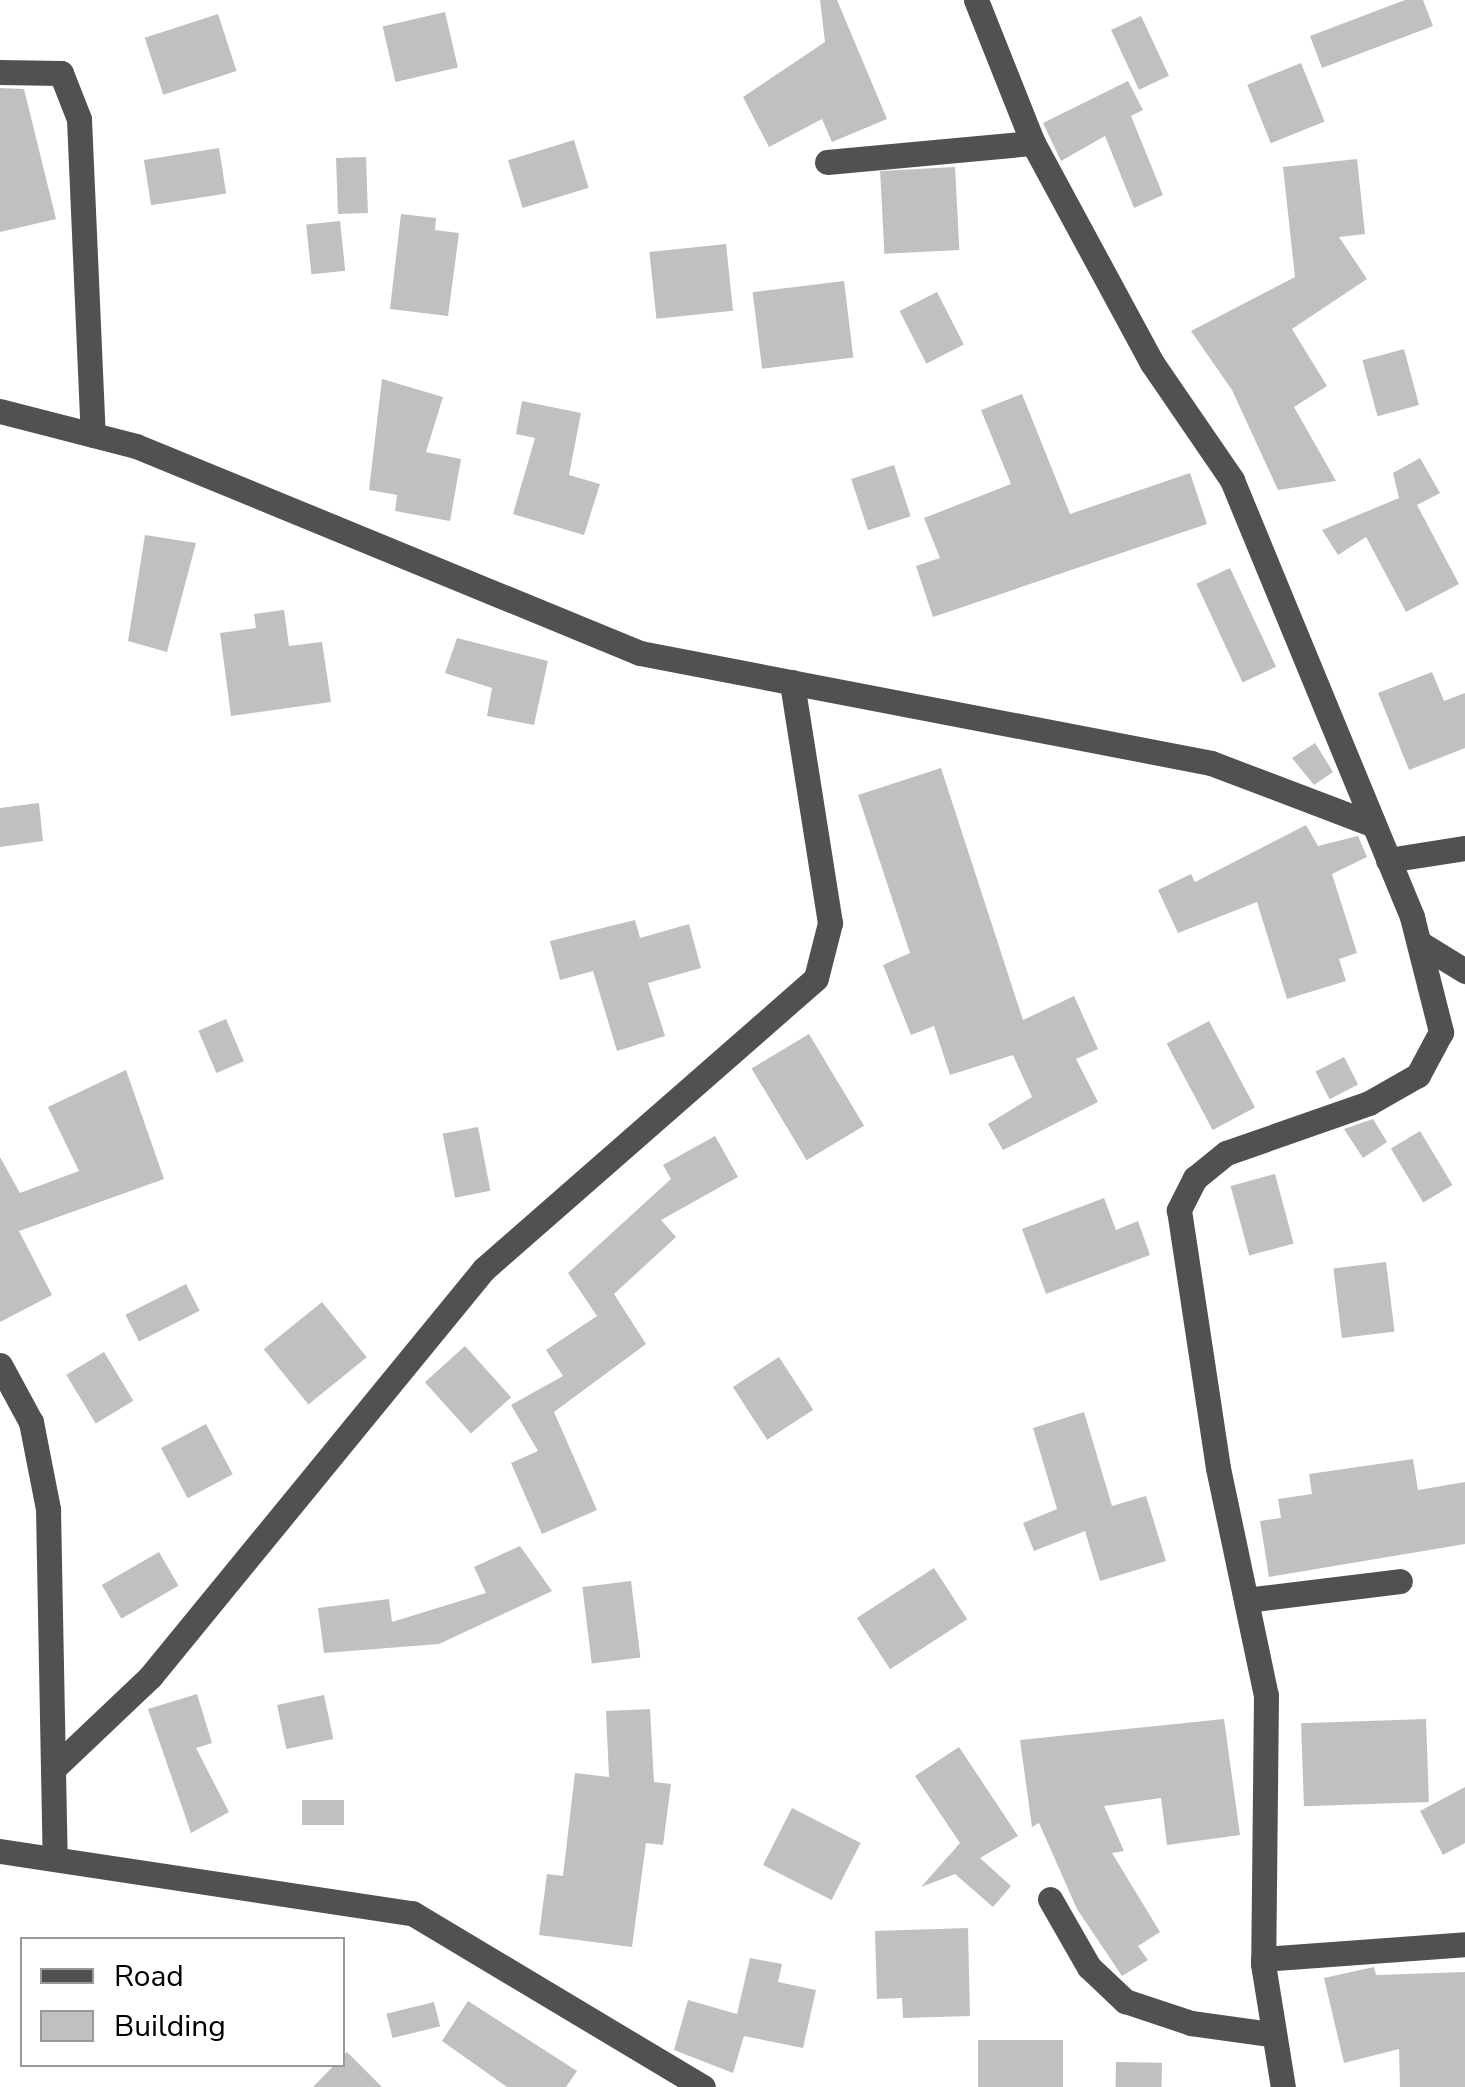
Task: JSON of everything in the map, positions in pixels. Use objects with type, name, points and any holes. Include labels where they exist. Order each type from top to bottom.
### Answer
[{"type":"street","points":[[976,0],[1033,143],[1152,363],[1232,480],[1421,944],[1441,1032],[1418,1075],[1369,1103],[1226,1153],[1195,1178],[1179,1210],[1266,1695],[1263,1959],[1270,2034],[1283,2087]]},
{"type":"street","points":[[0,72],[61,73],[79,119],[93,435]]},
{"type":"street","points":[[827,162],[1033,143]]},
{"type":"street","points":[[0,411],[93,435],[640,653],[1211,762],[1374,825]]},
{"type":"street","points":[[53,1769],[150,1677],[484,1270],[816,978],[830,923],[792,682]]},
{"type":"street","points":[[1388,860],[1465,848]]},
{"type":"street","points":[[1421,944],[1465,971]]},
{"type":"street","points":[[0,1365],[31,1422],[48,1508],[56,1858]]},
{"type":"street","points":[[1246,1600],[1400,1581]]},
{"type":"street","points":[[0,1851],[412,1913],[463,1935],[703,2087]]},
{"type":"street","points":[[1050,1899],[1089,1967],[1125,2001],[1191,2023],[1270,2034]]},
{"type":"street","points":[[1263,1959],[1465,1944]]},
{"type":"building","points":[[820,0],[837,0],[887,119],[832,142],[822,119],[769,147],[743,97],[825,42]]},
{"type":"building","points":[[1405,0],[1423,0],[1433,26],[1322,68],[1310,36]]},
{"type":"building","points":[[445,12],[458,68],[395,82],[383,26]]},
{"type":"building","points":[[218,14],[237,71],[163,95],[145,38]]},
{"type":"building","points":[[1141,16],[1169,76],[1139,90],[1111,30]]},
{"type":"building","points":[[1301,63],[1325,121],[1271,143],[1247,85]]},
{"type":"building","points":[[1128,81],[1143,110],[1131,116],[1163,195],[1134,208],[1105,136],[1061,161],[1043,123]]},
{"type":"building","points":[[0,88],[24,89],[56,219],[0,232]]},
{"type":"building","points":[[574,140],[589,188],[523,208],[508,160]]},
{"type":"building","points":[[219,148],[226,193],[151,205],[144,160]]},
{"type":"building","points":[[366,157],[368,213],[338,214],[336,158]]},
{"type":"building","points":[[1357,159],[1365,234],[1339,237],[1367,279],[1292,329],[1327,386],[1294,407],[1336,481],[1278,490],[1232,390],[1191,331],[1295,277],[1283,167]]},
{"type":"building","points":[[955,167],[959,250],[884,254],[880,171]]},
{"type":"building","points":[[401,214],[436,218],[435,230],[459,233],[448,316],[390,309]]},
{"type":"building","points":[[340,221],[345,271],[311,274],[306,225]]},
{"type":"building","points":[[726,244],[733,311],[656,319],[649,252]]},
{"type":"building","points":[[844,281],[853,357],[762,369],[753,292]]},
{"type":"building","points":[[937,292],[964,345],[926,364],[900,311]]},
{"type":"building","points":[[1404,349],[1419,405],[1377,416],[1362,360]]},
{"type":"building","points":[[382,379],[443,397],[426,452],[461,459],[450,521],[395,511],[397,495],[369,490]]},
{"type":"building","points":[[1022,394],[1070,514],[1190,473],[1207,524],[933,617],[916,566],[940,558],[924,518],[1011,484],[981,410]]},
{"type":"building","points":[[522,401],[581,413],[569,475],[600,484],[584,535],[513,514],[535,438],[516,434]]},
{"type":"building","points":[[1420,458],[1440,493],[1417,505],[1459,584],[1406,612],[1366,537],[1338,555],[1322,530],[1399,498],[1393,473]]},
{"type":"building","points":[[894,465],[911,516],[868,530],[851,479]]},
{"type":"building","points":[[145,535],[196,543],[167,652],[128,641]]},
{"type":"building","points":[[1230,568],[1276,667],[1243,682],[1196,584]]},
{"type":"building","points":[[284,610],[289,646],[322,642],[331,702],[231,716],[220,633],[256,628],[254,614]]},
{"type":"building","points":[[457,638],[548,661],[534,725],[487,716],[492,688],[445,673]]},
{"type":"building","points":[[1432,672],[1444,701],[1465,693],[1465,748],[1409,770],[1378,693]]},
{"type":"building","points":[[1315,743],[1333,772],[1314,785],[1292,758]]},
{"type":"building","points":[[941,768],[1023,1020],[1074,996],[1098,1049],[1076,1059],[1098,1102],[1003,1150],[988,1124],[1032,1097],[1013,1055],[950,1075],[934,1026],[911,1035],[883,965],[910,953],[858,795]]},
{"type":"building","points":[[39,803],[43,841],[0,847],[0,808]]},
{"type":"building","points":[[1306,825],[1318,846],[1358,836],[1367,857],[1332,874],[1357,953],[1339,959],[1346,981],[1287,999],[1257,902],[1178,933],[1158,890],[1191,874],[1195,882]]},
{"type":"building","points":[[635,920],[640,938],[689,924],[701,968],[648,983],[665,1036],[617,1051],[593,971],[560,980],[550,941]]},
{"type":"building","points":[[226,1019],[244,1061],[216,1073],[198,1031]]},
{"type":"building","points":[[1209,1021],[1255,1108],[1213,1130],[1167,1044]]},
{"type":"building","points":[[809,1034],[864,1126],[807,1160],[752,1069]]},
{"type":"building","points":[[1344,1057],[1358,1085],[1330,1099],[1315,1072]]},
{"type":"building","points":[[126,1070],[164,1179],[19,1231],[52,1295],[0,1322],[0,1157],[20,1193],[79,1171],[48,1107]]},
{"type":"building","points":[[1373,1119],[1387,1142],[1363,1158],[1344,1129]]},
{"type":"building","points":[[478,1127],[490,1191],[455,1198],[443,1134]]},
{"type":"building","points":[[1420,1131],[1452,1185],[1423,1203],[1391,1149]]},
{"type":"building","points":[[715,1136],[738,1177],[661,1220],[676,1237],[614,1294],[646,1344],[554,1412],[597,1510],[542,1534],[511,1463],[538,1451],[511,1405],[563,1376],[546,1350],[597,1316],[568,1273],[671,1179],[663,1165]]},
{"type":"building","points":[[1275,1174],[1294,1244],[1249,1255],[1231,1186]]},
{"type":"building","points":[[1104,1198],[1116,1230],[1138,1221],[1150,1255],[1046,1294],[1022,1229]]},
{"type":"building","points":[[1386,1262],[1395,1331],[1342,1338],[1333,1268]]},
{"type":"building","points":[[186,1284],[200,1311],[139,1342],[125,1315]]},
{"type":"building","points":[[322,1302],[367,1357],[308,1404],[264,1349]]},
{"type":"building","points":[[465,1346],[511,1397],[471,1433],[425,1382]]},
{"type":"building","points":[[104,1352],[133,1401],[96,1424],[66,1375]]},
{"type":"building","points":[[779,1357],[813,1410],[767,1440],[733,1387]]},
{"type":"building","points":[[1084,1412],[1112,1506],[1146,1496],[1166,1561],[1100,1581],[1085,1531],[1034,1551],[1023,1523],[1057,1509],[1033,1428]]},
{"type":"building","points":[[206,1424],[233,1474],[188,1498],[161,1448]]},
{"type":"building","points":[[1413,1459],[1418,1490],[1465,1482],[1465,1544],[1269,1577],[1260,1521],[1281,1518],[1278,1499],[1312,1494],[1309,1474]]},
{"type":"building","points":[[520,1546],[552,1591],[439,1644],[324,1653],[318,1608],[389,1599],[392,1622],[486,1593],[474,1567]]},
{"type":"building","points":[[159,1552],[178,1586],[121,1619],[102,1585]]},
{"type":"building","points":[[934,1568],[967,1619],[890,1669],[857,1618]]},
{"type":"building","points":[[631,1581],[640,1657],[592,1663],[582,1587]]},
{"type":"building","points":[[197,1694],[212,1743],[196,1748],[229,1812],[191,1833],[148,1709]]},
{"type":"building","points":[[324,1695],[333,1739],[286,1749],[277,1705]]},
{"type":"building","points":[[650,1709],[654,1782],[671,1784],[663,1845],[646,1843],[632,1947],[539,1935],[547,1874],[563,1876],[575,1773],[609,1777],[606,1711]]},
{"type":"building","points":[[1224,1719],[1240,1835],[1167,1845],[1161,1798],[1104,1806],[1124,1851],[1112,1853],[1160,1932],[1138,1946],[1148,1960],[1122,1976],[1077,1909],[1039,1823],[1032,1827],[1020,1740]]},
{"type":"building","points":[[1426,1719],[1429,1802],[1304,1806],[1301,1723]]},
{"type":"building","points":[[959,1747],[1018,1836],[980,1858],[1011,1886],[993,1907],[955,1874],[921,1887],[960,1843],[915,1776]]},
{"type":"building","points":[[1465,1787],[1465,1843],[1443,1855],[1420,1811]]},
{"type":"building","points":[[302,1800],[344,1800],[344,1825],[302,1825]]},
{"type":"building","points":[[792,1808],[861,1843],[832,1900],[763,1865]]},
{"type":"building","points":[[968,1928],[970,2016],[903,2018],[902,1998],[877,1999],[875,1931]]},
{"type":"building","points":[[750,1958],[782,1964],[778,1982],[816,1990],[803,2048],[744,2036],[733,2073],[674,2050],[688,2000],[737,2014]]},
{"type":"building","points":[[1374,1967],[1376,1975],[1465,1972],[1465,2087],[1400,2087],[1399,2049],[1344,2063],[1324,1978]]},
{"type":"building","points":[[468,2001],[577,2071],[566,2087],[507,2087],[442,2041]]},
{"type":"building","points":[[434,2002],[440,2026],[393,2038],[386,2014]]},
{"type":"building","points":[[978,2040],[1063,2040],[1063,2087],[978,2087]]},
{"type":"building","points":[[345,2054],[382,2087],[313,2087],[332,2067],[345,2067]]},
{"type":"building","points":[[1116,2062],[1162,2063],[1162,2087],[1116,2087]]}]
